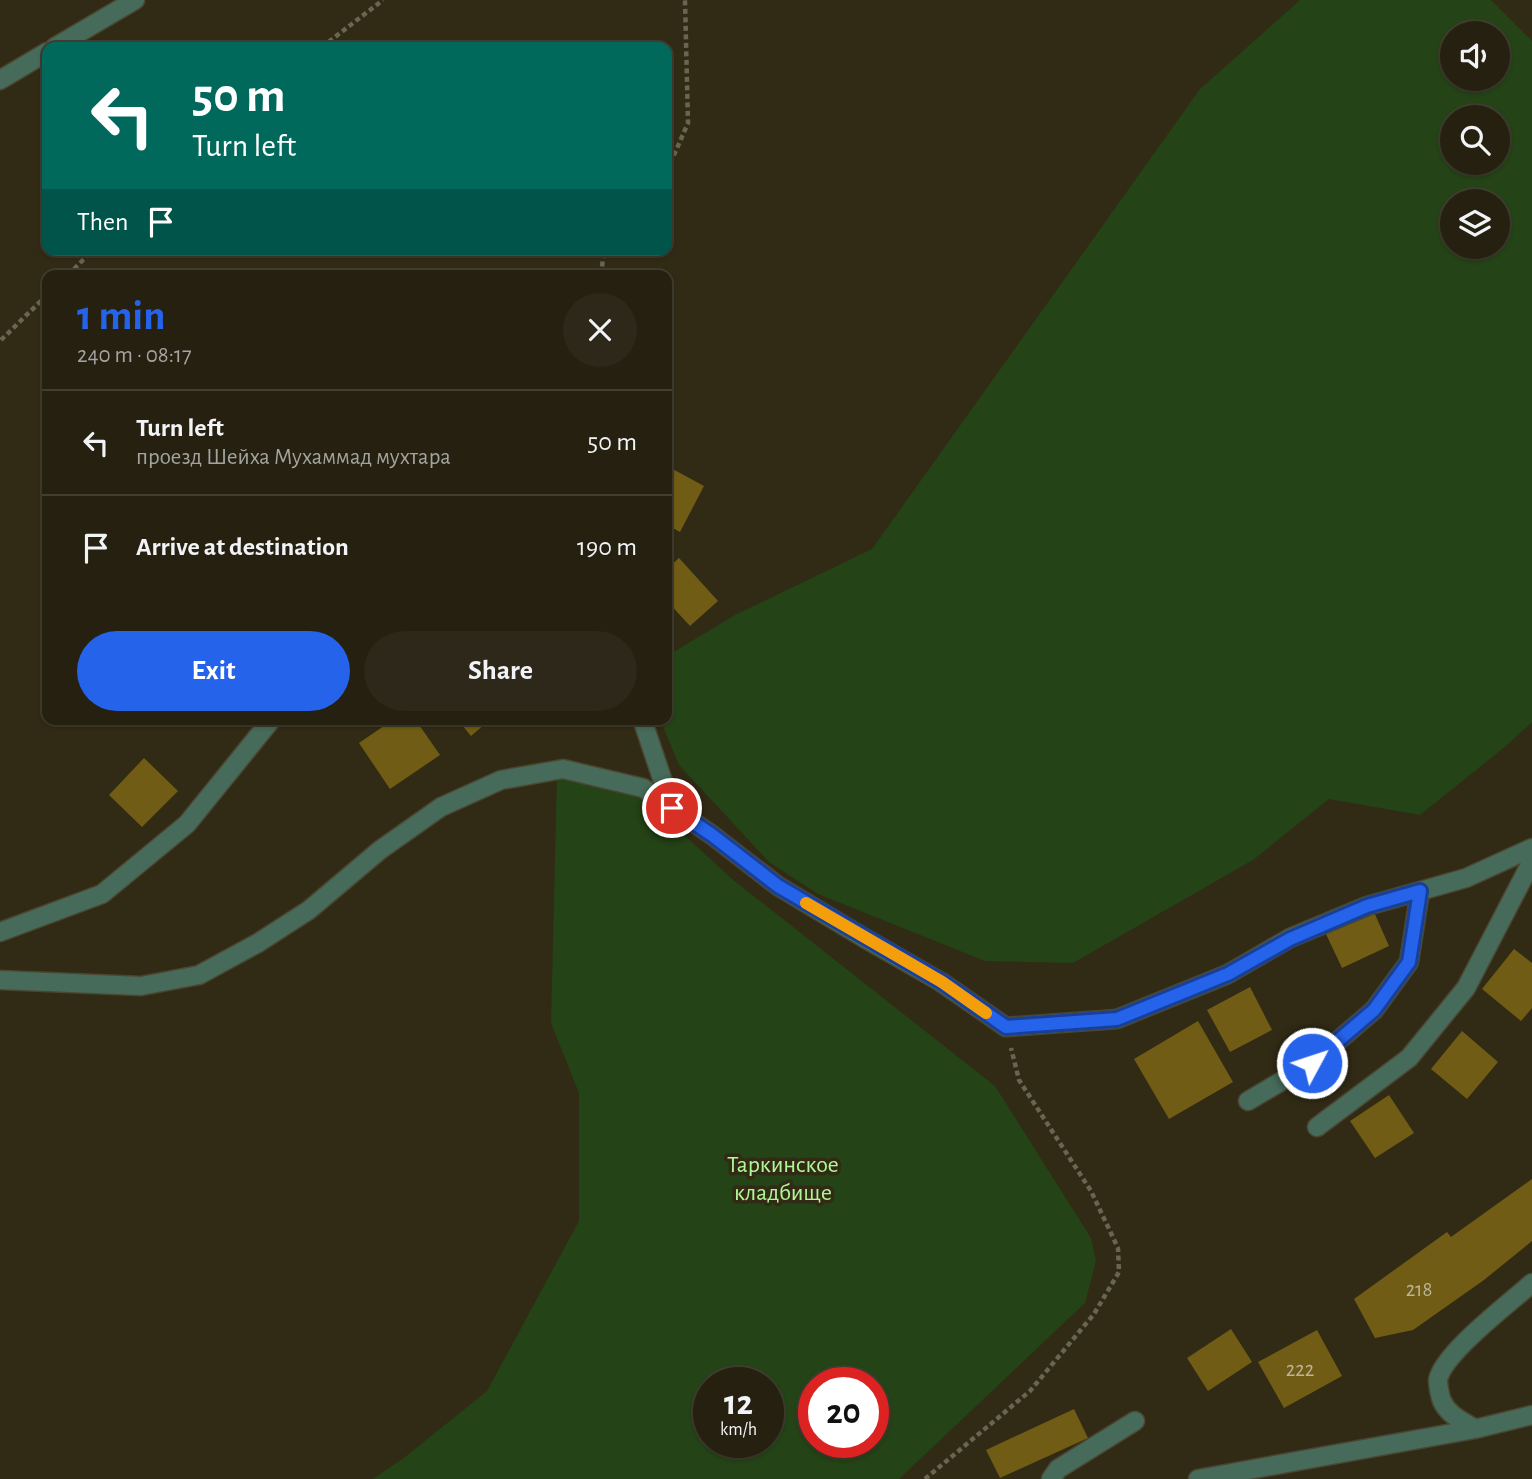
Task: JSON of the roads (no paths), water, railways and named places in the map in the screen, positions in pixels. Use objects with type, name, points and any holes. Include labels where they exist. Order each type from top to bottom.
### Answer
[{"type":"street","points":[[64,42],[135,0]]},
{"type":"street","points":[[0,80],[42,55]]},
{"type":"street","points":[[0,932],[102,894],[187,824],[267,725]]},
{"type":"street","points":[[644,725],[672,808]]},
{"type":"street","points":[[0,980],[141,986],[199,975],[258,943],[309,910],[380,850],[441,807],[500,780],[563,769],[643,788],[712,835],[778,886],[942,982],[1006,1027],[1117,1019],[1228,974],[1303,933],[1367,906],[1466,878],[1532,848]]},
{"type":"street","points":[[1317,1127],[1409,1058],[1466,988],[1532,861]]},
{"type":"street","points":[[1248,1101],[1312,1063],[1374,1010],[1409,962],[1420,891]]},
{"type":"street","points":[[1475,1429],[1452,1414],[1442,1401],[1438,1380],[1452,1356],[1479,1328],[1532,1283]]},
{"type":"street","points":[[1198,1479],[1475,1429],[1532,1415]]},
{"type":"street","points":[[1051,1479],[1058,1469],[1135,1421]]},
{"type":"park label","name":"Таркинское кладбище","points":[[783,1179]]}]
